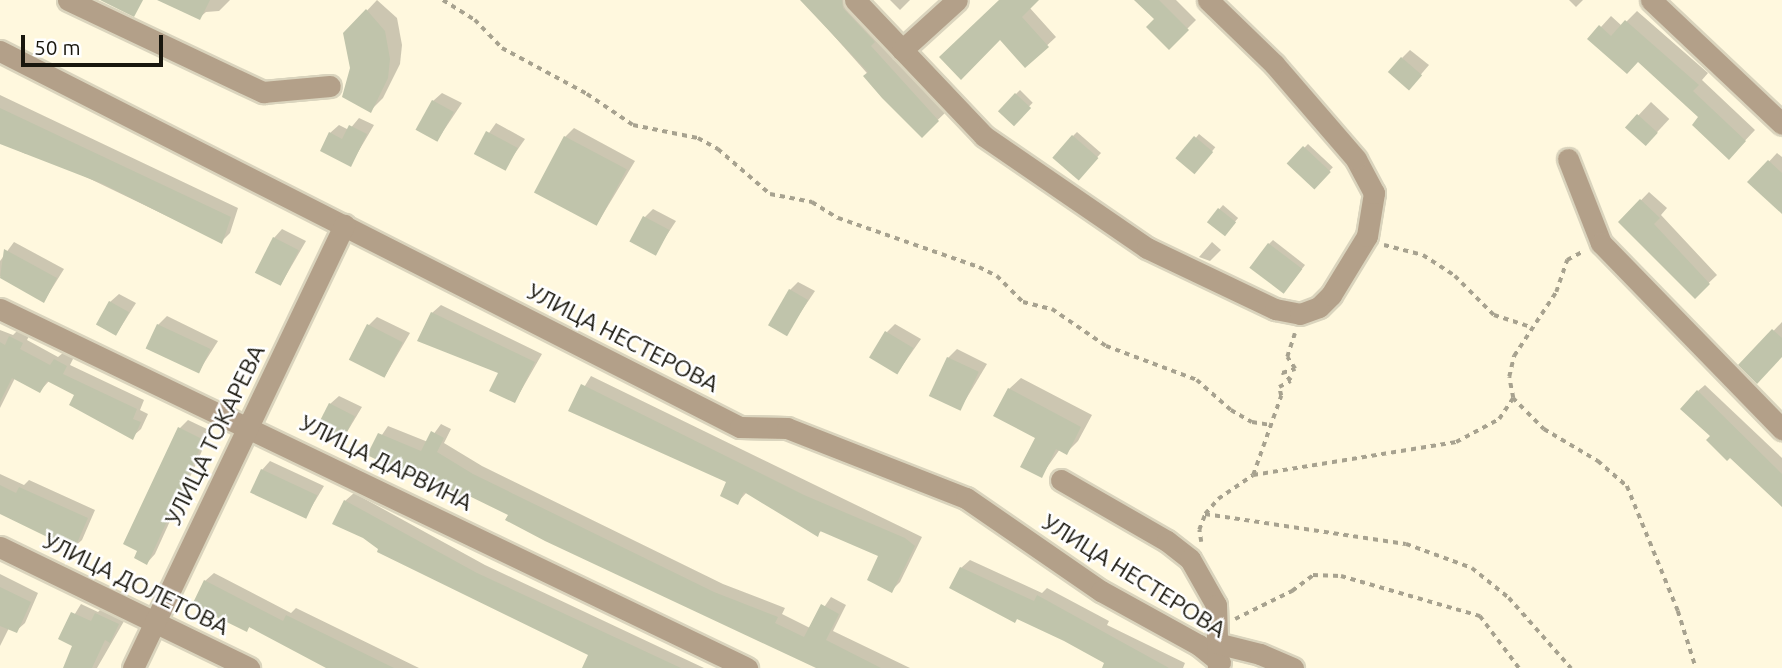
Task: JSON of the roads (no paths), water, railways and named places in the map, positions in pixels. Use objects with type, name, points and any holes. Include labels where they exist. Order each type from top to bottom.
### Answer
[{"type":"street","points":[[68,0],[263,92],[330,86]]},
{"type":"street","points":[[855,0],[984,136],[1147,248],[1275,309],[1300,314],[1319,307],[1331,295],[1367,236],[1374,193],[1367,174],[1274,64],[1208,0]]},
{"type":"street","points":[[902,51],[957,0]]},
{"type":"street","points":[[1651,0],[1782,124]]},
{"type":"street","name":"УЛИЦА НЕСТЕРОВА","points":[[0,51],[740,427],[787,428],[967,498],[1101,592],[1199,645],[1219,651]]},
{"type":"street","points":[[1568,159],[1601,243],[1782,429]]},
{"type":"street","name":"УЛИЦА ТОКАРЕВА","points":[[134,668],[344,225]]},
{"type":"street","name":"УЛИЦА ДАРВИНА","points":[[0,309],[249,426],[747,668]]},
{"type":"street","points":[[1061,480],[1167,541],[1190,559],[1207,582],[1219,651],[1260,654],[1293,668]]},
{"type":"street","name":"УЛИЦА ДОЛЕТОВА","points":[[0,547],[248,668]]}]
